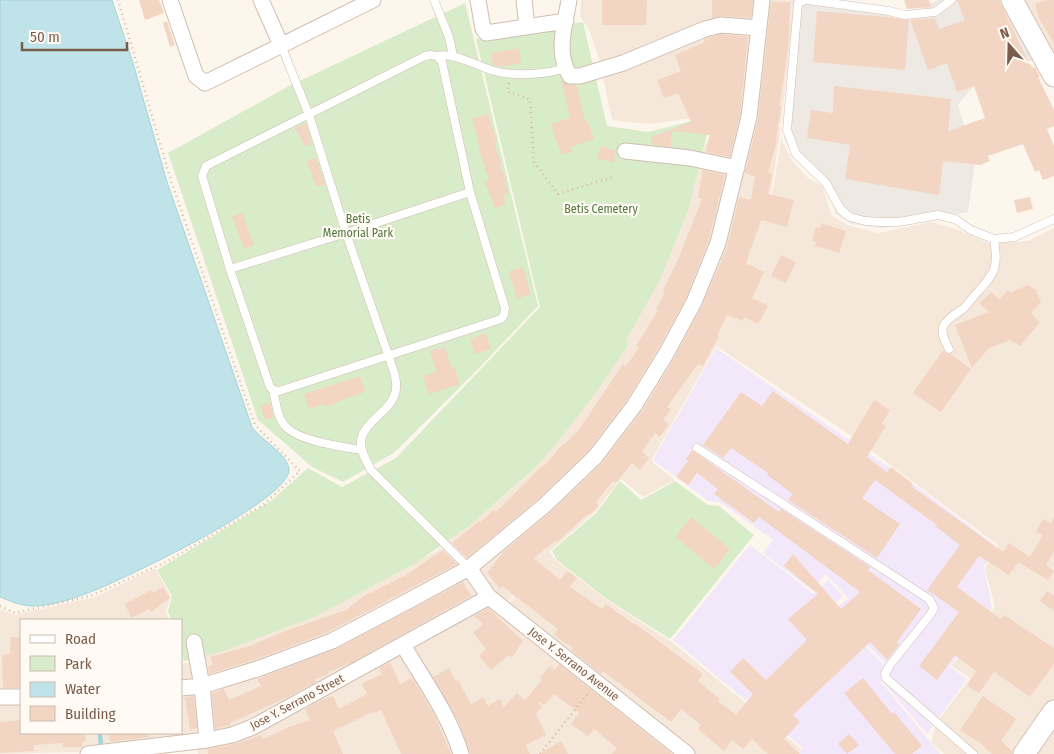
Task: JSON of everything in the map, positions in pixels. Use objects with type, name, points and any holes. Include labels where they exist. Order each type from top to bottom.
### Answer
[{"type":"main road","points":[[1012,0],[1054,76]]},
{"type":"main road","points":[[1024,754],[1054,712]]},
{"type":"street","points":[[170,0],[196,76],[205,83],[373,0]]},
{"type":"street","points":[[261,0],[281,45]]},
{"type":"street","points":[[478,0],[483,29],[486,33],[566,21]]},
{"type":"street","points":[[524,0],[526,27]]},
{"type":"street","points":[[570,0],[561,51],[565,68],[570,76],[580,76],[623,63],[705,29],[722,25],[759,28]]},
{"type":"street","points":[[182,688],[202,686],[260,668],[332,641],[469,568],[545,505],[595,457],[634,406],[666,354],[694,302],[718,243],[749,117],[762,0]]},
{"type":"street","points":[[625,151],[690,158],[737,168]]},
{"type":"street","name":"Jose Y. Serrano Avenue","points":[[469,568],[489,597],[687,754]]},
{"type":"street","name":"Jose Y. Serrano Street","points":[[88,754],[200,745],[254,727],[489,597]]},
{"type":"street","points":[[194,642],[202,686],[200,745]]},
{"type":"street","points":[[403,645],[426,685],[443,709],[461,754]]},
{"type":"street","points":[[0,697],[20,697]]},
{"type":"lane","points":[[434,0],[449,36],[453,56]]},
{"type":"lane","points":[[951,0],[935,12],[905,15],[889,11],[807,0],[798,3],[787,130],[796,154],[826,183],[841,210],[850,217],[865,221],[899,222],[938,215],[956,219],[971,230],[994,239],[1014,238],[1054,219]]},
{"type":"lane","points":[[281,45],[309,115],[346,233],[389,355],[396,388],[392,401],[366,430],[362,440],[362,450],[370,470],[469,568]]},
{"type":"lane","points":[[362,450],[315,441],[292,432],[285,426],[279,414],[273,390],[270,387],[230,269],[202,176],[203,171],[206,166],[425,56],[453,56],[496,71],[552,72],[565,68]]},
{"type":"lane","points":[[273,390],[279,391],[501,320],[504,315],[505,308],[470,192],[442,62],[437,56]]},
{"type":"lane","points":[[230,269],[470,192]]},
{"type":"lane","points":[[949,349],[942,329],[950,318],[965,308],[988,282],[996,268],[997,257],[994,239]]},
{"type":"lane","points":[[697,448],[929,599],[934,608],[890,665],[885,674],[886,678],[888,682],[973,754]]},
{"type":"path","points":[[0,606],[15,613],[90,596],[166,562],[263,505],[300,471],[255,425],[171,182],[118,0]]},
{"type":"path","points":[[512,72],[507,91],[530,100],[534,162],[558,194],[613,177]]},
{"type":"path","points":[[540,754],[597,682]]},
{"type":"shaded area","points":[[581,0],[795,0],[781,124],[736,116],[781,126],[772,187],[758,240],[774,185],[781,139],[793,162],[808,178],[822,186],[832,216],[850,226],[879,233],[931,222],[956,229],[988,243],[1028,241],[1054,228],[1054,712],[1023,754],[944,754],[931,742],[937,722],[970,678],[952,666],[995,607],[985,568],[998,545],[846,432],[716,346],[652,459],[653,463],[675,480],[643,497],[621,479],[594,513],[549,552],[558,562],[608,601],[672,642],[801,749],[796,754],[693,754],[505,609],[544,558],[502,610],[470,562],[445,543],[503,497],[535,468],[576,417],[629,344],[624,338],[718,115],[649,124],[612,120],[599,59],[590,32],[580,16]]},
{"type":"shaded area","points":[[796,0],[832,0],[909,12],[918,10],[938,0],[1005,0],[1035,59],[977,82],[958,105],[975,163],[968,212],[883,228],[851,224],[836,214],[827,186],[801,164],[784,139]]},
{"type":"shaded area","points":[[1019,0],[1054,0],[1054,67]]},
{"type":"shaded area","points":[[716,348],[916,486],[995,545],[984,567],[992,608],[950,667],[967,679],[927,734],[884,683],[884,662],[834,610],[848,598],[826,574],[812,590],[763,553],[773,540],[720,502],[708,501],[653,460]]},
{"type":"shaded area","points":[[750,545],[814,594],[828,580],[843,596],[829,609],[883,664],[882,683],[940,754],[797,754],[803,748],[673,640]]},
{"type":"shaded area","points":[[442,548],[464,566],[487,597],[246,725],[211,735],[201,656],[390,577]]},
{"type":"shaded area","points":[[155,568],[171,597],[166,611],[169,619],[20,619],[20,734],[182,734],[182,662],[183,664],[197,660],[206,738],[117,751],[0,754],[0,609],[14,615],[95,597]]},
{"type":"shaded area","points":[[484,602],[681,754],[464,754],[408,647]]},
{"type":"shaded area","points":[[402,649],[461,754],[198,754],[197,746]]},
{"type":"shaded area","points":[[1054,732],[1054,754],[1037,754]]},
{"type":"green space","name":"Betis Memorial Park","points":[[465,3],[538,306],[394,453],[343,482],[312,467],[258,420],[168,153],[289,86]]},
{"type":"green space","name":"Betis Cemetery","points":[[583,22],[607,126],[648,132],[707,117],[713,120],[706,138],[688,211],[660,279],[626,341],[629,344],[597,391],[561,438],[534,469],[469,526],[416,563],[314,617],[221,652],[184,661],[182,655],[182,619],[171,619],[168,611],[172,596],[157,570],[271,501],[308,468],[342,487],[396,458],[540,307],[476,39]]},
{"type":"green space","points":[[620,481],[641,500],[675,481],[708,505],[719,506],[754,535],[670,639],[608,600],[557,560],[552,551],[596,513]]},
{"type":"water","points":[[0,0],[112,0],[133,63],[167,182],[252,427],[280,453],[288,464],[289,470],[282,484],[262,501],[200,539],[106,586],[61,602],[40,606],[24,605],[0,597]]},
{"type":"building","points":[[139,0],[159,0],[164,13],[145,20]]},
{"type":"building","points":[[602,0],[647,0],[646,25],[602,25]]},
{"type":"building","points":[[712,0],[753,0],[751,18],[722,16],[712,18]]},
{"type":"building","points":[[904,0],[929,0],[931,7],[907,9]]},
{"type":"building","points":[[957,0],[999,0],[1029,63],[1033,68],[1035,67],[1040,77],[1038,77],[1054,110],[1054,126],[1047,129],[1054,146],[1054,176],[1043,180],[1039,170],[1035,172],[1023,144],[988,156],[990,161],[980,165],[943,161],[939,195],[845,179],[850,145],[807,138],[811,110],[833,113],[834,86],[951,99],[948,131],[985,118],[974,86],[957,92],[947,63],[928,70],[910,20],[935,18],[939,29],[965,20]]},
{"type":"building","points":[[1054,0],[1054,44],[1039,18],[1035,4]]},
{"type":"building","points":[[771,2],[790,2],[789,39],[779,106],[781,106],[777,141],[768,173],[772,173],[768,194],[794,200],[787,227],[761,220],[746,263],[764,272],[752,298],[768,306],[758,324],[744,317],[743,321],[727,315],[717,335],[719,336],[703,366],[698,364],[667,407],[671,409],[663,420],[669,424],[660,437],[655,433],[642,452],[649,458],[640,470],[632,463],[616,483],[613,481],[596,502],[599,506],[557,542],[555,541],[534,558],[560,580],[567,571],[577,578],[570,587],[602,609],[606,604],[703,674],[698,681],[720,699],[718,701],[736,715],[753,694],[730,672],[743,658],[766,680],[807,640],[788,619],[818,594],[784,566],[793,554],[841,609],[860,592],[759,517],[754,523],[714,494],[718,489],[697,473],[688,485],[676,477],[688,461],[686,459],[692,450],[779,512],[781,509],[870,567],[868,570],[921,609],[897,642],[899,645],[887,660],[870,642],[793,715],[800,722],[784,739],[800,754],[768,754],[752,739],[743,749],[732,740],[724,751],[698,729],[701,725],[681,709],[671,722],[603,671],[601,674],[571,650],[573,648],[554,635],[558,629],[502,586],[500,589],[487,573],[504,551],[551,512],[602,463],[642,411],[674,359],[702,306],[727,247],[739,197],[751,200],[755,176],[745,173],[758,118]]},
{"type":"building","points":[[817,11],[909,20],[905,70],[813,62]]},
{"type":"building","points":[[167,21],[175,45],[170,47],[163,23]]},
{"type":"building","points":[[722,34],[748,37],[740,115],[730,157],[706,152],[710,135],[672,131],[671,147],[651,144],[651,137],[691,122],[678,93],[664,98],[657,80],[681,71],[675,55],[705,42],[704,39]]},
{"type":"building","points":[[519,48],[521,63],[501,67],[493,65],[491,53]]},
{"type":"building","points":[[561,80],[566,84],[576,85],[585,120],[587,120],[594,139],[571,147],[573,151],[561,155],[551,124],[570,118]]},
{"type":"building","points":[[488,114],[497,141],[494,142],[506,182],[504,182],[509,193],[503,195],[506,204],[495,208],[485,182],[489,180],[479,150],[478,138],[472,119]]},
{"type":"building","points":[[306,123],[312,144],[305,146],[295,128]]},
{"type":"building","points":[[601,146],[616,151],[614,163],[597,158]]},
{"type":"building","points":[[316,158],[325,184],[316,187],[307,161]]},
{"type":"building","points":[[703,170],[725,175],[709,240],[686,298],[658,349],[626,401],[588,451],[539,498],[467,558],[452,543],[494,510],[496,512],[543,467],[580,428],[623,364],[626,366],[639,348],[636,346],[658,310],[656,309],[665,292],[663,291],[702,199],[698,198]]},
{"type":"building","points":[[1030,197],[1033,209],[1017,213],[1014,200]]},
{"type":"building","points":[[242,213],[254,245],[244,249],[232,216]]},
{"type":"building","points":[[821,223],[846,231],[839,253],[815,246],[816,242],[812,241],[816,227],[820,228]]},
{"type":"building","points":[[781,255],[796,262],[786,283],[771,276]]},
{"type":"building","points":[[523,267],[531,294],[517,299],[509,271]]},
{"type":"building","points":[[1027,285],[1036,290],[1041,302],[1031,313],[1040,322],[1020,346],[1010,340],[989,348],[972,368],[955,325],[989,312],[979,303],[991,292],[999,299],[1008,290],[1010,293]]},
{"type":"building","points":[[486,333],[491,349],[475,354],[470,339]]},
{"type":"building","points":[[445,347],[451,367],[454,366],[460,384],[429,394],[423,376],[436,372],[430,351]]},
{"type":"building","points":[[943,350],[971,369],[941,412],[913,393]]},
{"type":"building","points":[[360,376],[365,392],[325,407],[324,404],[309,409],[304,394]]},
{"type":"building","points":[[773,391],[848,444],[874,400],[890,410],[882,424],[886,426],[867,457],[887,472],[891,467],[913,484],[911,486],[1003,552],[1009,543],[1030,557],[1043,535],[1036,532],[1043,519],[1051,523],[1054,517],[1054,552],[1046,565],[1054,571],[1048,580],[1018,562],[1009,575],[979,556],[957,587],[1001,619],[1004,615],[1054,648],[1054,664],[1030,697],[994,672],[979,693],[967,686],[976,671],[955,655],[937,680],[919,666],[959,612],[927,590],[960,545],[935,526],[937,525],[875,480],[862,498],[900,524],[877,558],[788,500],[793,494],[767,475],[768,473],[731,448],[723,458],[703,445],[741,392],[762,406]]},
{"type":"building","points":[[270,403],[274,417],[265,420],[261,406]]},
{"type":"building","points":[[691,517],[730,549],[714,569],[675,537]]},
{"type":"building","points":[[443,550],[457,564],[328,632],[257,659],[209,674],[208,666],[213,665],[210,657],[250,646],[283,632],[346,610],[364,596],[406,575]]},
{"type":"building","points":[[463,582],[471,596],[351,663],[315,679],[316,682],[288,697],[230,723],[231,725],[215,729],[212,693],[224,689],[229,700],[261,686],[257,679],[336,649]]},
{"type":"building","points":[[163,587],[170,598],[151,612],[150,609],[131,618],[125,604],[151,590],[153,593]]},
{"type":"building","points":[[1047,591],[1054,596],[1054,611],[1040,601]]},
{"type":"building","points":[[488,608],[523,641],[512,657],[509,655],[491,670],[479,656],[486,649],[473,633],[483,624],[474,616]]},
{"type":"building","points":[[11,637],[20,637],[20,688],[3,688],[2,655],[10,654]]},
{"type":"building","points":[[390,662],[400,684],[412,678],[435,716],[451,754],[401,754],[381,710],[333,731],[343,754],[208,754],[207,749],[234,744],[262,735],[263,739],[310,720],[305,709],[323,699],[333,696],[339,709],[367,694],[362,684],[382,674],[379,668]]},
{"type":"building","points":[[559,664],[672,754],[612,754],[617,748],[594,729],[588,736],[571,724],[579,713],[554,694],[544,705],[537,700],[542,707],[536,714],[546,735],[526,745],[530,754],[470,754],[458,721],[433,677],[449,668],[471,704],[483,697],[488,706],[500,699],[504,707],[517,693],[525,700],[542,680],[540,678],[550,666],[555,670]]},
{"type":"building","points":[[863,678],[892,714],[894,712],[922,746],[912,754],[895,754],[844,693]]},
{"type":"building","points":[[194,696],[197,728],[190,730],[185,697]]},
{"type":"building","points":[[983,696],[1016,719],[1001,741],[1012,751],[1012,754],[992,754],[980,743],[960,730]]},
{"type":"building","points":[[20,720],[20,734],[85,734],[86,741],[83,741],[82,747],[63,747],[63,743],[34,745],[34,751],[0,753],[0,722]]},
{"type":"building","points":[[108,734],[149,734],[149,737],[110,742]]},
{"type":"building","points":[[849,734],[859,745],[847,754],[838,744]]},
{"type":"building","points":[[561,741],[568,754],[539,754]]},
{"type":"waterway","points":[[100,734],[101,749]]}]
